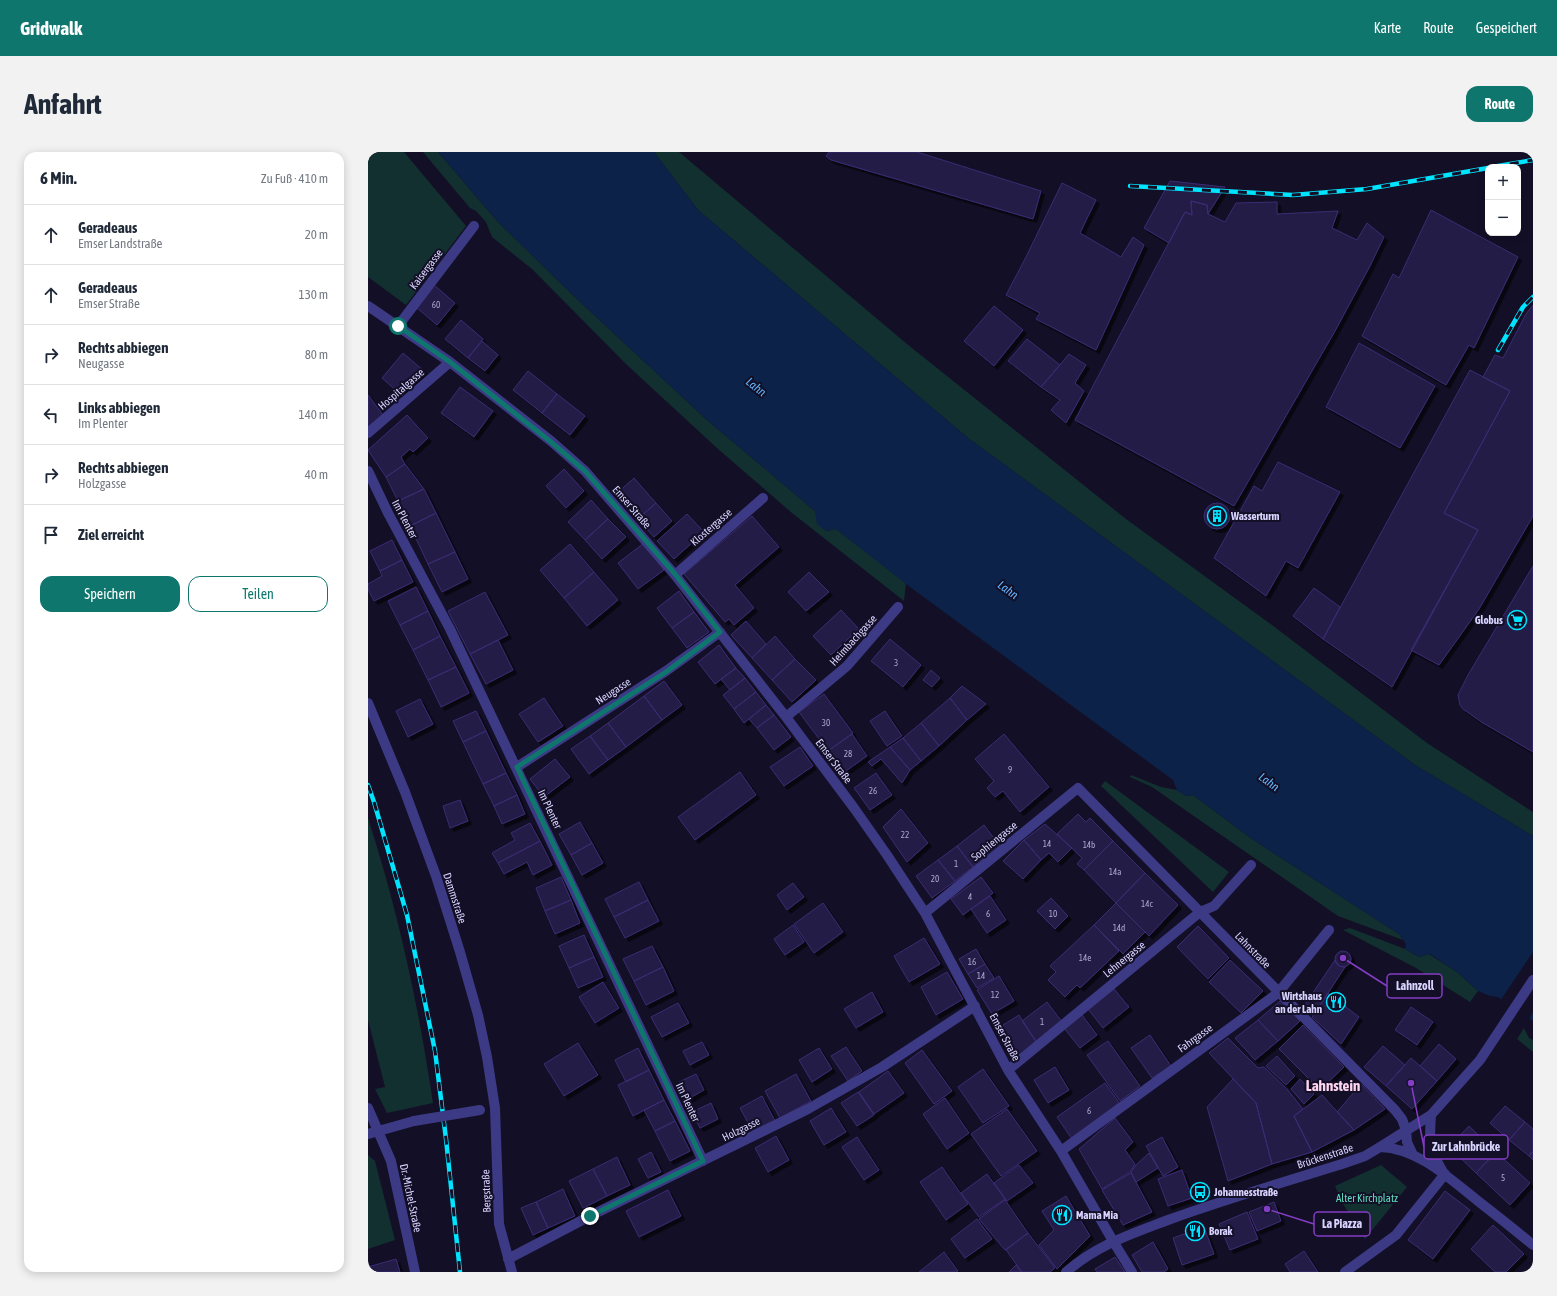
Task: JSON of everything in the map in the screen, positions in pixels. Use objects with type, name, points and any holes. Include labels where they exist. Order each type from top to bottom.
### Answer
[{"type":"street","name":"Kaisergasse","points":[[398,326],[474,226]]},
{"type":"street","name":"Emser Straße","points":[[368,306],[450,362],[551,442],[585,471],[675,574],[786,717],[858,814],[925,913],[1008,1070],[1061,1151],[1132,1272]]},
{"type":"street","name":"Hospitalgasse","points":[[368,433],[450,362]]},
{"type":"street","name":"Im Plenter","points":[[368,471],[388,513],[450,629],[517,767],[703,1161]]},
{"type":"street","name":"Klostergasse","points":[[675,574],[763,498]]},
{"type":"street","name":"Heimbachgasse","points":[[786,717],[847,666],[898,607]]},
{"type":"street","name":"Neugasse","points":[[517,767],[666,672],[720,632]]},
{"type":"street","name":"Dammstraße","points":[[368,703],[408,799],[436,876],[460,952],[478,1015],[495,1108]]},
{"type":"street","name":"Sophiengasse","points":[[925,913],[1078,788]]},
{"type":"street","name":"Lahnstraße","points":[[1078,788],[1278,993],[1395,1110],[1402,1119],[1406,1130],[1407,1142],[1413,1155]]},
{"type":"street","name":"Lehnergasse","points":[[1008,1070],[1200,912],[1214,906],[1251,865]]},
{"type":"street","name":"Fahrgasse","points":[[1061,1151],[1278,993],[1329,930]]},
{"type":"street","name":"Brückenstraße","points":[[1066,1272],[1096,1250],[1113,1241],[1200,1209],[1365,1156],[1380,1147],[1431,1115],[1480,1060],[1533,980]]},
{"type":"street","name":"Holzgasse","points":[[508,1259],[590,1216],[822,1102],[882,1067],[975,1006]]},
{"type":"street","name":"Dr.-Michel-Straße","points":[[368,1108],[373,1133],[391,1161],[415,1272]]},
{"type":"street","points":[[373,1133],[414,1121],[495,1108]]},
{"type":"street","name":"Bergstraße","points":[[495,1108],[499,1224],[512,1272]]},
{"type":"street","points":[[1431,1115],[1431,1145],[1434,1157],[1444,1174]]},
{"type":"street","points":[[1380,1147],[1390,1147],[1413,1155],[1444,1174],[1533,1245]]},
{"type":"street","points":[[1345,1272],[1396,1234],[1444,1174]]},
{"type":"green space","points":[[368,152],[404,152],[466,226],[406,305],[368,277]]},
{"type":"green space","points":[[423,152],[438,152],[498,222],[577,299],[707,420],[815,511],[826,531],[836,529],[906,583],[904,601],[792,513],[718,449],[627,365],[532,269],[492,237],[486,222],[476,211],[470,208]]},
{"type":"green space","points":[[654,152],[679,152],[907,344],[1126,519],[1272,625],[1427,743],[1533,812],[1533,836],[1415,765],[968,438],[698,210]]},
{"type":"green space","points":[[1131,775],[1161,787],[1177,790],[1186,796],[1193,795],[1252,839],[1399,934],[1403,940],[1338,916],[1152,787],[1130,777]]},
{"type":"green space","points":[[1105,781],[1229,872],[1213,892],[1101,786]]},
{"type":"green space","points":[[368,818],[389,888],[406,959],[421,1031],[433,1103],[387,1113],[375,1089],[385,1087],[368,1020]]},
{"type":"green space","points":[[1350,928],[1405,949],[1419,957],[1429,954],[1457,972],[1478,991],[1470,1002],[1416,968],[1343,930]]},
{"type":"green space","points":[[1524,1028],[1529,1038],[1533,1040],[1533,1052],[1517,1039]]},
{"type":"green space","points":[[368,1155],[375,1161],[395,1240],[368,1249]]},
{"type":"green space","name":"Alter Kirchplatz","points":[[1381,1165],[1407,1187],[1365,1239],[1343,1204],[1335,1186]]},
{"type":"water","name":"Lahn","points":[[438,152],[654,152],[698,210],[968,438],[1415,765],[1533,836],[1533,1021],[1498,997],[1490,996],[1478,991],[1457,972],[1430,954],[1419,957],[1405,949],[1406,944],[1399,934],[1252,839],[1193,795],[1186,796],[1177,790],[1173,780],[910,587],[836,529],[826,531],[817,524],[815,511],[707,420],[577,299],[498,222]]},
{"type":"pier","points":[[1533,952],[1533,1012],[1528,1020],[1500,1001]]},
{"type":"building","points":[[829,152],[917,152],[1041,191],[1033,219],[831,160],[826,156]]},
{"type":"building","points":[[1170,181],[1225,187],[1208,214],[1207,205],[1191,201],[1192,215],[1185,212],[1169,243],[1144,228]]},
{"type":"building","points":[[1062,183],[1096,200],[1080,233],[1121,257],[1133,237],[1144,245],[1096,350],[1036,319],[1040,313],[1006,295]]},
{"type":"building","points":[[1191,201],[1207,205],[1208,214],[1225,222],[1236,203],[1277,202],[1277,214],[1338,211],[1332,228],[1357,240],[1367,223],[1384,237],[1335,331],[1234,506],[1075,420],[1185,212],[1192,215]]},
{"type":"building","points":[[1431,210],[1518,257],[1474,348],[1469,345],[1446,385],[1362,336],[1393,274],[1399,278]]},
{"type":"building","points":[[434,285],[455,303],[437,325],[417,308]]},
{"type":"building","points":[[1533,305],[1533,516],[1479,609],[1439,665],[1411,650],[1478,530],[1444,513],[1510,391],[1483,377],[1495,355],[1503,358],[1526,314]]},
{"type":"building","points":[[994,306],[1023,330],[994,366],[964,341]]},
{"type":"building","points":[[461,320],[483,339],[468,358],[445,339]]},
{"type":"building","points":[[1027,339],[1060,365],[1041,387],[1008,361]]},
{"type":"building","points":[[482,341],[498,355],[485,371],[468,358]]},
{"type":"building","points":[[1359,343],[1435,386],[1400,448],[1326,407]]},
{"type":"building","points":[[403,353],[424,371],[402,396],[382,378]]},
{"type":"building","points":[[1069,354],[1086,365],[1075,383],[1084,391],[1066,423],[1051,410],[1060,400],[1041,387]]},
{"type":"building","points":[[1470,370],[1510,391],[1444,513],[1478,530],[1392,687],[1323,639]]},
{"type":"building","points":[[528,371],[557,394],[542,413],[513,390]]},
{"type":"building","points":[[460,387],[493,411],[474,437],[441,413]]},
{"type":"building","points":[[557,394],[585,416],[570,435],[542,413]]},
{"type":"building","points":[[368,395],[383,415],[368,427]]},
{"type":"building","points":[[407,415],[428,438],[413,452],[410,449],[401,457],[405,464],[386,477],[368,450]]},
{"type":"building","points":[[1278,462],[1340,492],[1298,568],[1286,561],[1266,596],[1214,558],[1254,486],[1262,491]]},
{"type":"building","points":[[405,464],[424,489],[398,501],[386,477]]},
{"type":"building","points":[[564,469],[584,491],[566,508],[546,486]]},
{"type":"building","points":[[634,478],[656,503],[638,519],[615,495]]},
{"type":"building","points":[[424,489],[436,513],[410,526],[398,501]]},
{"type":"building","points":[[591,500],[608,519],[585,540],[568,522]]},
{"type":"building","points":[[656,503],[672,521],[654,537],[638,519]]},
{"type":"building","name":"Wasserturm","points":[[1217,503],[1226,507],[1230,516],[1226,525],[1217,529],[1208,525],[1204,516],[1208,507]]},
{"type":"building","points":[[436,513],[455,552],[428,564],[410,526]]},
{"type":"building","points":[[687,514],[704,532],[674,559],[657,541]]},
{"type":"building","points":[[752,516],[779,547],[735,585],[754,608],[734,625],[729,619],[725,622],[684,574]]},
{"type":"building","points":[[608,519],[626,537],[602,559],[585,540]]},
{"type":"building","points":[[392,540],[402,560],[380,571],[370,551]]},
{"type":"building","points":[[644,543],[664,570],[638,589],[618,563]]},
{"type":"building","points":[[570,544],[594,572],[564,598],[540,570]]},
{"type":"building","points":[[455,552],[468,579],[442,592],[428,564]]},
{"type":"building","points":[[402,560],[413,582],[374,601],[368,589],[368,584],[382,576],[380,571]]},
{"type":"building","name":"Globus","points":[[1533,566],[1533,752],[1483,723],[1463,709],[1460,705],[1458,695],[1468,675]]},
{"type":"building","points":[[594,572],[618,600],[587,626],[564,598]]},
{"type":"building","points":[[809,572],[829,592],[806,611],[788,592]]},
{"type":"building","points":[[416,587],[428,611],[400,625],[388,601]]},
{"type":"building","points":[[1314,588],[1340,607],[1323,639],[1293,616]]},
{"type":"building","points":[[679,591],[694,612],[672,628],[657,608]]},
{"type":"building","points":[[485,592],[508,635],[470,654],[448,611]]},
{"type":"building","points":[[841,610],[859,629],[831,655],[813,636]]},
{"type":"building","points":[[428,611],[440,636],[413,650],[400,625]]},
{"type":"building","points":[[694,612],[709,632],[687,648],[672,628]]},
{"type":"building","points":[[746,621],[766,644],[752,658],[731,635]]},
{"type":"building","points":[[440,636],[456,667],[428,680],[413,650]]},
{"type":"building","points":[[775,636],[795,659],[772,680],[752,658]]},
{"type":"building","points":[[890,639],[921,665],[903,687],[871,661]]},
{"type":"building","points":[[498,640],[513,670],[486,684],[470,654]]},
{"type":"building","points":[[719,645],[736,668],[715,684],[698,662]]},
{"type":"building","points":[[795,659],[816,680],[792,702],[772,680]]},
{"type":"building","points":[[456,667],[469,693],[441,707],[428,680]]},
{"type":"building","points":[[736,668],[745,678],[730,690],[721,679]]},
{"type":"building","points":[[931,670],[940,678],[932,687],[923,680]]},
{"type":"building","points":[[745,678],[756,692],[734,709],[723,695]]},
{"type":"building","points":[[664,681],[682,705],[662,720],[644,696]]},
{"type":"building","points":[[962,686],[986,704],[967,720],[950,698]]},
{"type":"building","points":[[756,692],[766,705],[744,723],[734,709]]},
{"type":"building","points":[[824,694],[853,733],[828,751],[799,712]]},
{"type":"building","points":[[644,696],[662,720],[626,747],[608,723]]},
{"type":"building","points":[[544,698],[563,726],[538,742],[519,714]]},
{"type":"building","points":[[950,698],[967,720],[939,746],[921,723]]},
{"type":"building","points":[[420,699],[433,724],[408,737],[396,711]]},
{"type":"building","points":[[766,705],[774,715],[757,728],[749,719]]},
{"type":"building","points":[[476,711],[486,731],[463,742],[453,721]]},
{"type":"building","points":[[885,711],[902,736],[887,746],[870,721]]},
{"type":"building","points":[[774,715],[791,737],[774,750],[757,728]]},
{"type":"building","points":[[608,723],[626,747],[608,760],[590,736]]},
{"type":"building","points":[[921,723],[939,746],[921,761],[903,738]]},
{"type":"building","points":[[486,731],[506,773],[483,784],[463,742]]},
{"type":"building","points":[[852,734],[867,756],[843,773],[828,751]]},
{"type":"building","points":[[1004,734],[1049,787],[1020,812],[1003,791],[995,797],[987,788],[994,781],[975,759]]},
{"type":"building","points":[[590,736],[608,760],[589,774],[571,749]]},
{"type":"building","points":[[903,738],[921,761],[910,770],[890,747]]},
{"type":"building","points":[[800,747],[813,766],[784,786],[770,767]]},
{"type":"building","points":[[890,747],[910,770],[902,783],[881,759],[872,766],[868,762]]},
{"type":"building","points":[[555,759],[570,777],[544,797],[530,779]]},
{"type":"building","points":[[740,772],[756,795],[695,840],[678,817]]},
{"type":"building","points":[[506,773],[517,795],[494,806],[483,784]]},
{"type":"building","points":[[876,773],[892,795],[870,810],[854,788]]},
{"type":"building","points":[[517,795],[525,814],[502,824],[494,806]]},
{"type":"building","points":[[460,800],[468,821],[450,828],[443,806]]},
{"type":"building","points":[[901,809],[928,843],[907,862],[883,827]]},
{"type":"building","points":[[1078,814],[1086,822],[1090,818],[1113,841],[1084,870],[1077,864],[1082,858],[1057,834]]},
{"type":"building","points":[[580,822],[592,843],[571,855],[559,834]]},
{"type":"building","points":[[530,823],[540,841],[498,863],[492,853],[515,840],[511,833]]},
{"type":"building","points":[[1045,824],[1072,848],[1058,862],[1049,853],[1041,860],[1024,840]]},
{"type":"building","points":[[984,825],[1001,847],[973,867],[957,846]]},
{"type":"building","points":[[1024,840],[1041,860],[1023,879],[1003,861]]},
{"type":"building","points":[[540,841],[552,865],[533,875],[527,862],[504,874],[498,863]]},
{"type":"building","points":[[1113,841],[1145,873],[1116,903],[1084,870]]},
{"type":"building","points":[[592,843],[603,863],[582,875],[571,855]]},
{"type":"building","points":[[957,846],[973,867],[955,881],[938,860]]},
{"type":"building","points":[[938,860],[955,881],[932,898],[916,876]]},
{"type":"building","points":[[1145,873],[1178,905],[1149,936],[1116,903]]},
{"type":"building","points":[[561,877],[571,900],[545,911],[536,888]]},
{"type":"building","points":[[981,877],[993,893],[963,915],[951,899]]},
{"type":"building","points":[[639,882],[648,900],[614,917],[605,899]]},
{"type":"building","points":[[793,883],[804,897],[787,910],[777,895]]},
{"type":"building","points":[[990,896],[1006,920],[987,933],[971,909]]},
{"type":"building","points":[[1051,898],[1068,916],[1055,929],[1037,911]]},
{"type":"building","points":[[571,900],[580,923],[555,934],[545,911]]},
{"type":"building","points":[[648,900],[659,921],[625,938],[614,917]]},
{"type":"building","points":[[823,903],[843,932],[814,953],[794,924]]},
{"type":"building","points":[[1116,903],[1145,932],[1123,954],[1094,925]]},
{"type":"building","points":[[793,925],[804,942],[785,955],[774,939]]},
{"type":"building","points":[[1094,925],[1119,951],[1080,988],[1077,985],[1065,997],[1048,980],[1056,972],[1050,966]]},
{"type":"building","points":[[1198,926],[1229,958],[1208,979],[1177,947]]},
{"type":"building","points":[[584,935],[594,957],[569,968],[559,946]]},
{"type":"building","points":[[924,938],[940,964],[909,982],[894,956]]},
{"type":"building","points":[[652,946],[663,967],[634,981],[623,959]]},
{"type":"building","points":[[976,949],[985,964],[968,974],[959,959]]},
{"type":"building","points":[[1343,951],[1349,953],[1351,959],[1349,965],[1343,967],[1337,965],[1335,959],[1337,953]]},
{"type":"building","points":[[594,957],[603,977],[578,988],[569,968]]},
{"type":"building","points":[[1230,960],[1263,991],[1241,1013],[1209,982]]},
{"type":"building","points":[[1335,960],[1339,966],[1345,967],[1315,1013],[1304,1006]]},
{"type":"building","points":[[985,964],[994,978],[977,988],[968,974]]},
{"type":"building","points":[[663,967],[674,991],[646,1005],[634,981]]},
{"type":"building","points":[[947,972],[963,999],[936,1015],[921,987]]},
{"type":"building","points":[[999,976],[1014,1001],[992,1014],[977,990]]},
{"type":"building","points":[[603,982],[619,1008],[595,1023],[579,997]]},
{"type":"building","points":[[1114,989],[1129,1007],[1103,1028],[1088,1009]]},
{"type":"building","points":[[872,992],[883,1012],[856,1028],[844,1009]]},
{"type":"building","points":[[1328,993],[1359,1017],[1341,1044],[1312,1017]]},
{"type":"building","points":[[1280,1001],[1300,1021],[1278,1041],[1258,1020]]},
{"type":"building","points":[[1047,1002],[1063,1023],[1037,1043],[1022,1021]]},
{"type":"building","points":[[678,1003],[689,1023],[662,1037],[651,1017]]},
{"type":"building","points":[[1411,1007],[1433,1022],[1417,1045],[1395,1030]]},
{"type":"building","points":[[1019,1015],[1037,1043],[1018,1056],[1000,1027]]},
{"type":"building","points":[[1082,1015],[1097,1035],[1080,1048],[1064,1028]]},
{"type":"building","points":[[1258,1020],[1278,1041],[1255,1060],[1235,1038]]},
{"type":"building","points":[[1303,1025],[1344,1067],[1320,1090],[1279,1049]]},
{"type":"building","points":[[1150,1035],[1171,1066],[1152,1078],[1131,1048]]},
{"type":"building","points":[[1228,1038],[1258,1068],[1264,1067],[1287,1089],[1303,1109],[1294,1116],[1312,1152],[1272,1164],[1256,1103],[1209,1053]]},
{"type":"building","points":[[1108,1041],[1140,1086],[1120,1101],[1087,1055]]},
{"type":"building","points":[[702,1042],[709,1055],[690,1065],[683,1051]]},
{"type":"building","points":[[578,1043],[598,1075],[564,1096],[544,1064]]},
{"type":"building","points":[[1439,1044],[1456,1059],[1437,1081],[1420,1066]]},
{"type":"building","points":[[1383,1046],[1405,1065],[1386,1086],[1364,1067]]},
{"type":"building","points":[[846,1047],[862,1071],[848,1081],[831,1056]]},
{"type":"building","points":[[638,1048],[649,1070],[626,1082],[615,1060]]},
{"type":"building","points":[[819,1048],[832,1069],[812,1082],[799,1060]]},
{"type":"building","points":[[922,1050],[952,1091],[934,1104],[905,1063]]},
{"type":"building","points":[[1277,1056],[1295,1076],[1286,1085],[1266,1066]]},
{"type":"building","points":[[1411,1058],[1437,1081],[1412,1109],[1386,1086]]},
{"type":"building","points":[[1055,1067],[1069,1090],[1048,1103],[1034,1080]]},
{"type":"building","points":[[983,1069],[1009,1106],[983,1123],[958,1087]]},
{"type":"building","points":[[649,1070],[664,1100],[633,1116],[618,1085]]},
{"type":"building","points":[[888,1071],[904,1093],[874,1114],[859,1092]]},
{"type":"building","points":[[696,1074],[704,1090],[688,1099],[679,1082]]},
{"type":"building","points":[[796,1074],[811,1101],[780,1118],[765,1091]]},
{"type":"building","points":[[1233,1079],[1256,1103],[1272,1164],[1228,1181],[1207,1107]]},
{"type":"building","points":[[1300,1079],[1314,1094],[1304,1104],[1291,1089]]},
{"type":"building","points":[[1105,1083],[1120,1104],[1072,1139],[1057,1117]]},
{"type":"building","points":[[1361,1084],[1385,1109],[1354,1130],[1337,1112]]},
{"type":"building","points":[[858,1092],[874,1115],[857,1126],[841,1103]]},
{"type":"building","points":[[1322,1095],[1354,1130],[1312,1152],[1294,1116]]},
{"type":"building","points":[[762,1096],[775,1121],[753,1132],[740,1108]]},
{"type":"building","points":[[945,1098],[969,1133],[947,1149],[923,1114]]},
{"type":"building","points":[[664,1100],[675,1121],[655,1131],[644,1110]]},
{"type":"building","points":[[711,1103],[718,1119],[700,1128],[692,1112]]},
{"type":"building","points":[[1505,1106],[1525,1122],[1509,1140],[1490,1123]]},
{"type":"building","points":[[831,1108],[846,1132],[824,1145],[810,1121]]},
{"type":"building","points":[[1007,1109],[1037,1151],[1001,1176],[971,1134]]},
{"type":"building","points":[[1115,1118],[1133,1142],[1125,1150],[1135,1164],[1130,1172],[1102,1189],[1079,1149]]},
{"type":"building","points":[[675,1121],[690,1151],[670,1161],[655,1131]]},
{"type":"building","points":[[1525,1122],[1533,1129],[1533,1151],[1529,1156],[1509,1140]]},
{"type":"building","points":[[1469,1126],[1496,1152],[1476,1173],[1449,1147]]},
{"type":"building","points":[[776,1136],[789,1160],[768,1172],[755,1148]]},
{"type":"building","points":[[857,1137],[879,1170],[864,1180],[842,1147]]},
{"type":"building","points":[[1162,1137],[1178,1167],[1163,1176],[1146,1146]]},
{"type":"building","points":[[1533,1151],[1533,1160],[1529,1156]]},
{"type":"building","points":[[651,1152],[661,1172],[648,1178],[638,1159]]},
{"type":"building","points":[[1496,1152],[1530,1183],[1510,1205],[1476,1173]]},
{"type":"building","points":[[1149,1153],[1158,1168],[1136,1182],[1131,1172]]},
{"type":"building","points":[[617,1157],[630,1185],[607,1196],[593,1169]]},
{"type":"building","points":[[1019,1165],[1033,1183],[1007,1201],[994,1183]]},
{"type":"building","points":[[942,1167],[968,1204],[946,1220],[920,1182]]},
{"type":"building","points":[[593,1169],[607,1196],[583,1208],[569,1181]]},
{"type":"building","points":[[1182,1170],[1192,1198],[1168,1206],[1158,1179]]},
{"type":"building","points":[[1131,1173],[1152,1212],[1123,1225],[1102,1190]]},
{"type":"building","points":[[987,1174],[1005,1199],[979,1217],[961,1193]]},
{"type":"building","points":[[563,1189],[575,1216],[548,1228],[536,1202]]},
{"type":"building","points":[[668,1190],[681,1216],[639,1237],[626,1211]]},
{"type":"building","points":[[1445,1191],[1470,1210],[1433,1259],[1408,1240]]},
{"type":"building","points":[[1066,1196],[1090,1236],[1057,1269],[1039,1245],[1054,1230],[1042,1211]]},
{"type":"building","points":[[1005,1200],[1028,1233],[1005,1250],[979,1219]]},
{"type":"building","points":[[536,1202],[548,1228],[533,1235],[521,1208]]},
{"type":"building","points":[[1274,1202],[1281,1221],[1257,1231],[1249,1212]]},
{"type":"building","points":[[1247,1212],[1258,1239],[1230,1250],[1219,1224]]},
{"type":"building","points":[[977,1219],[992,1239],[965,1258],[951,1239]]},
{"type":"building","points":[[1493,1225],[1524,1254],[1506,1272],[1495,1272],[1471,1249]]},
{"type":"building","points":[[1204,1227],[1214,1254],[1182,1265],[1173,1238]]},
{"type":"building","points":[[1028,1233],[1055,1268],[1050,1272],[1022,1272],[1006,1250]]},
{"type":"building","points":[[1153,1242],[1168,1269],[1164,1272],[1142,1272],[1132,1255]]},
{"type":"building","points":[[1304,1251],[1318,1272],[1290,1272],[1285,1264]]},
{"type":"building","points":[[944,1252],[958,1271],[957,1272],[919,1272]]},
{"type":"building","points":[[1115,1257],[1125,1272],[1097,1272],[1095,1269]]},
{"type":"building","points":[[396,1259],[400,1272],[368,1272],[368,1267]]},
{"type":"building","points":[[1016,1265],[1021,1272],[1009,1272]]},
{"type":"railway","points":[[1510,164],[1533,160]]},
{"type":"railway","points":[[1130,186],[1293,195],[1367,189],[1485,169]]},
{"type":"railway","points":[[1498,350],[1523,307],[1533,297]]},
{"type":"railway","points":[[368,785],[407,915],[435,1051],[460,1272]]},
{"type":"place","name":"Wasserturm","points":[[1217,516]]},
{"type":"place","name":"Globus","points":[[1517,620]]},
{"type":"place","name":"Lahnzoll","points":[[1343,958]]},
{"type":"place","name":"Wirtshaus an der Lahn","points":[[1336,1002]]},
{"type":"place","name":"Zur Lahnbrücke","points":[[1411,1083]]},
{"type":"place","name":"Johannesstraße","points":[[1200,1192]]},
{"type":"place","name":"La Piazza","points":[[1267,1209]]},
{"type":"place","name":"Mama Mia","points":[[1062,1215]]},
{"type":"place","name":"Borak","points":[[1195,1231]]},
{"type":"district","name":"Lahnstein","points":[[1333,1086]]},
{"type":"route","points":[[398,326],[450,362],[551,442],[585,471],[675,574],[720,632],[666,672],[517,767],[703,1161],[590,1216]]}]
